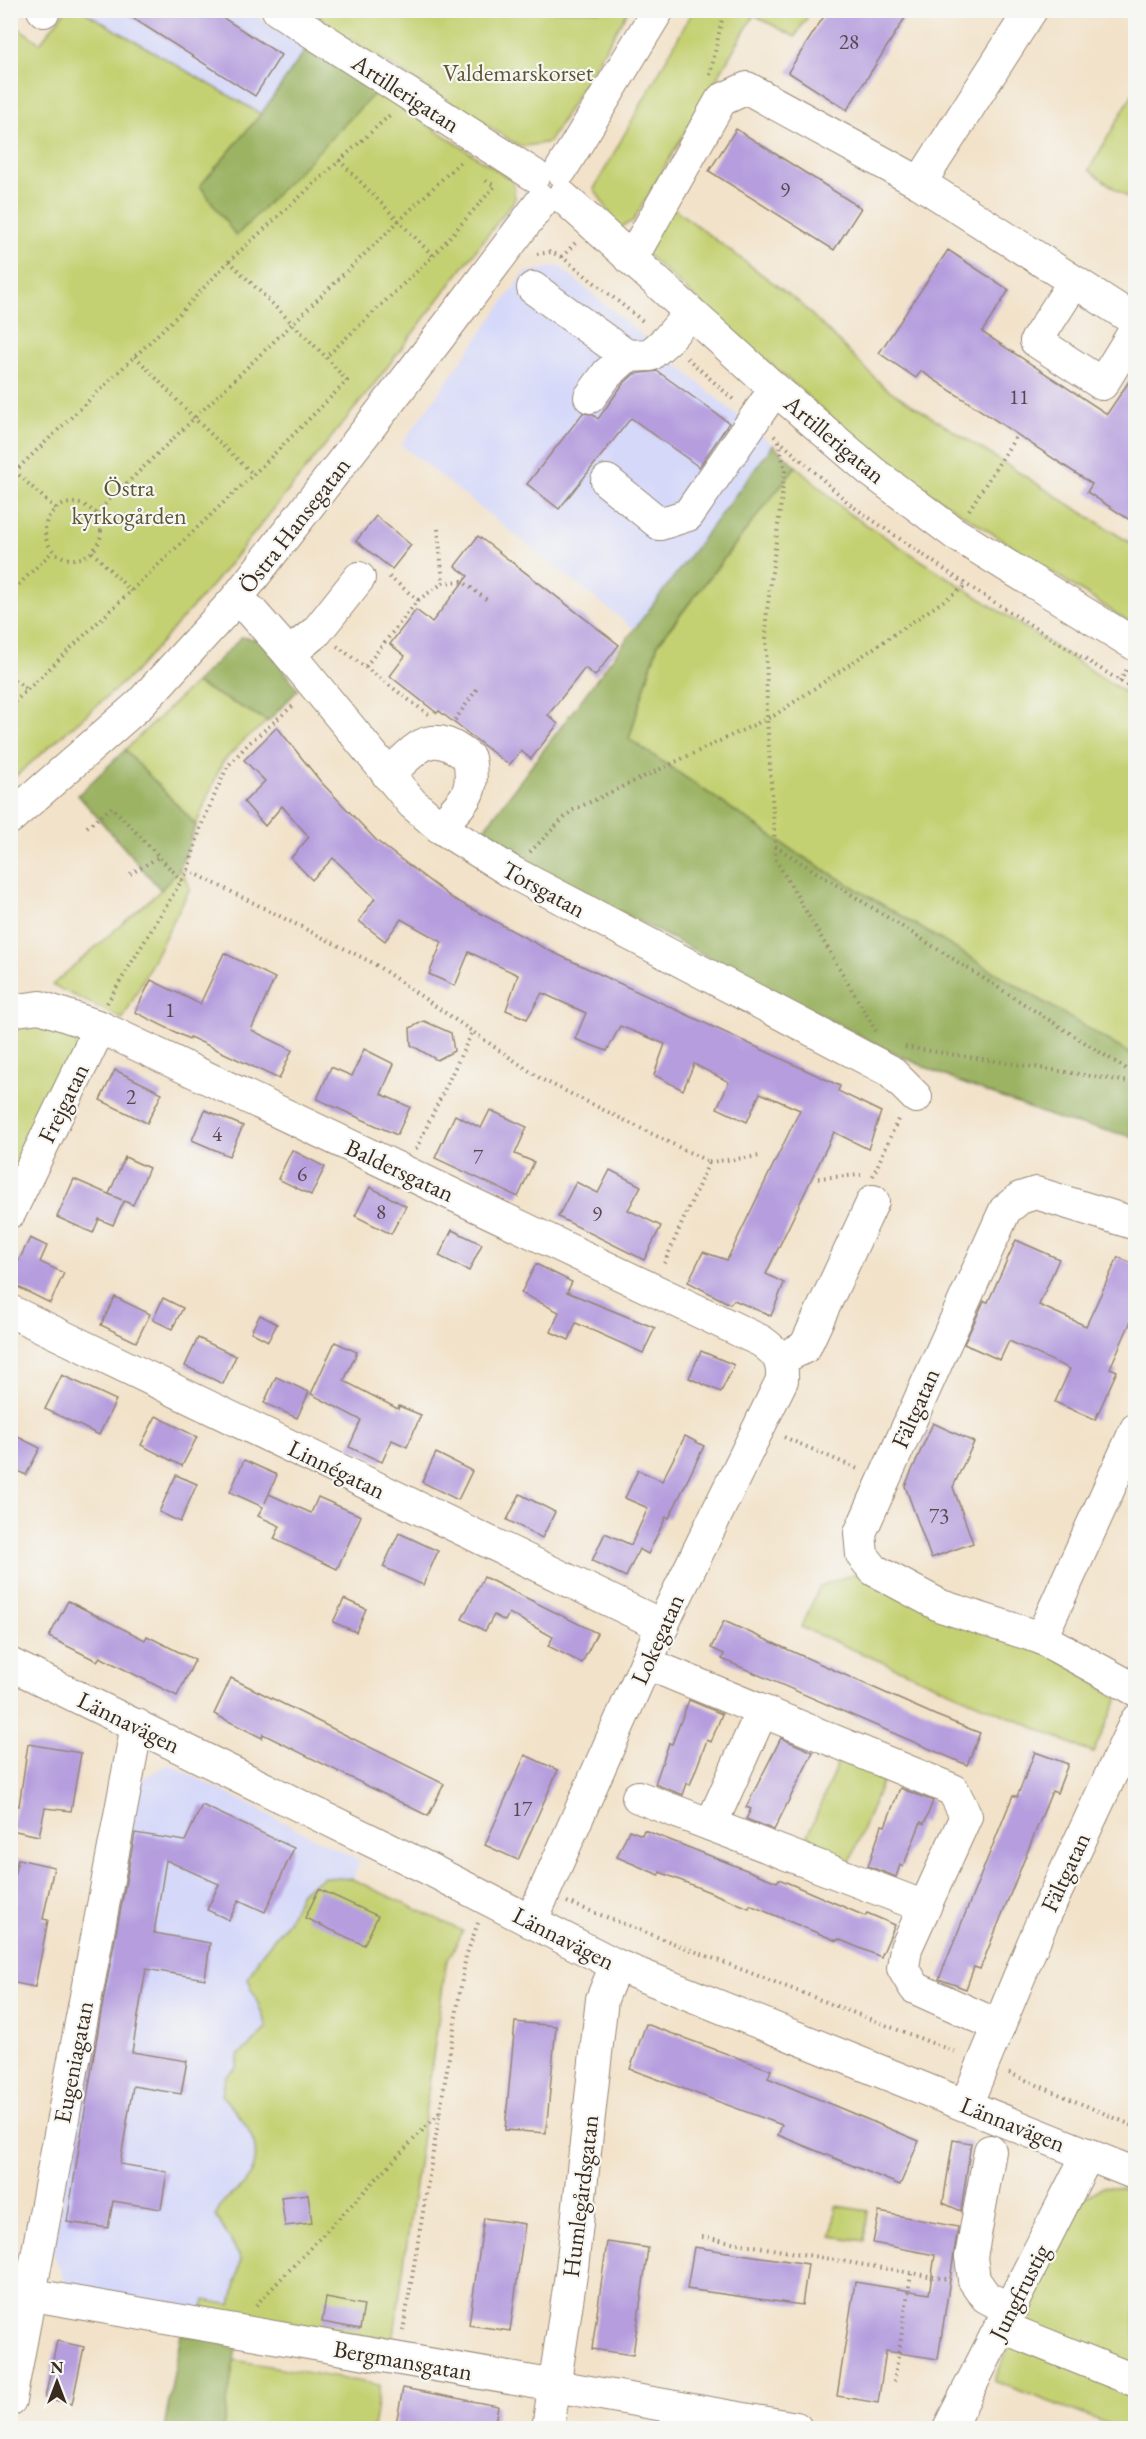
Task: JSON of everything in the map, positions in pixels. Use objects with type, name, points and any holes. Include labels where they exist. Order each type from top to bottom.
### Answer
[{"type":"street","name":"Östra Hansegatan","points":[[10,818],[141,703],[236,599],[384,410],[550,186],[658,10]]},
{"type":"street","points":[[920,183],[1031,10]]},
{"type":"street","name":"Artillerigatan","points":[[285,12],[550,186],[775,389],[872,471],[954,533],[1136,645]]},
{"type":"street","points":[[629,258],[638,247],[722,100],[747,88],[920,183],[1136,321]]},
{"type":"street","points":[[1074,282],[1036,341],[1102,384],[1136,329]]},
{"type":"street","points":[[533,288],[627,356],[650,355],[667,340],[690,313]]},
{"type":"street","points":[[590,397],[607,374],[627,356]]},
{"type":"street","points":[[608,481],[660,524],[688,515],[775,389]]},
{"type":"street","points":[[289,654],[317,630],[371,575]]},
{"type":"street","name":"Torsgatan","points":[[236,599],[251,611],[289,654],[412,803],[440,827],[510,871],[890,1071],[912,1093]]},
{"type":"street","points":[[388,775],[420,746],[439,741],[454,746],[470,758],[472,773],[470,793],[440,827]]},
{"type":"street","name":"Baldersgatan","points":[[10,1011],[40,1007],[100,1027],[761,1341],[781,1359]]},
{"type":"street","name":"Frejgatan","points":[[10,1212],[100,1027]]},
{"type":"street","name":"Fältgatan","points":[[1136,1224],[1036,1192],[1020,1198],[1005,1210],[860,1533],[862,1555],[874,1570],[941,1606],[1041,1638],[1136,1690]]},
{"type":"street","points":[[781,1359],[805,1347],[873,1201]]},
{"type":"street","name":"Linnégatan","points":[[10,1311],[663,1626]]},
{"type":"street","name":"Lokegatan","points":[[531,1922],[546,1893],[663,1626],[783,1380],[781,1359]]},
{"type":"street","points":[[1041,1638],[1136,1429]]},
{"type":"street","points":[[646,1663],[953,1790],[966,1816],[906,1948],[903,1968],[915,1988],[999,2026]]},
{"type":"street","name":"Lännavägen","points":[[10,1664],[427,1868],[615,1965],[1136,2174]]},
{"type":"street","points":[[711,1825],[762,1712]]},
{"type":"street","name":"Fältgatan","points":[[966,2105],[1042,1922],[1136,1721]]},
{"type":"street","name":"Eugeniagatan","points":[[10,2400],[20,2292],[137,1725]]},
{"type":"street","points":[[638,1797],[925,1907]]},
{"type":"street","name":"Humlegårdsgatan","points":[[548,2428],[556,2387],[572,2268],[602,1999],[615,1965]]},
{"type":"street","points":[[990,2151],[971,2257],[974,2280],[986,2297],[1007,2318],[1136,2381]]},
{"type":"street","name":"Jungfrustig","points":[[949,2428],[1007,2318],[1088,2154]]},
{"type":"street","name":"Bergmansgatan","points":[[20,2292],[796,2428]]},
{"type":"path","points":[[710,75],[724,10]]},
{"type":"path","points":[[10,476],[179,314],[229,261],[339,160],[389,115],[398,121]]},
{"type":"path","points":[[96,513],[466,155]]},
{"type":"path","points":[[451,157],[469,169]]},
{"type":"path","points":[[339,160],[433,256]]},
{"type":"path","points":[[326,357],[433,256],[495,186],[478,175]]},
{"type":"path","points":[[10,706],[347,381],[326,357],[291,325],[229,261]]},
{"type":"path","points":[[135,356],[195,419],[253,474]]},
{"type":"path","points":[[954,533],[1017,435]]},
{"type":"path","points":[[779,440],[785,471],[766,619],[767,719],[776,860],[878,1034]]},
{"type":"path","points":[[10,467],[56,509]]},
{"type":"path","points":[[77,502],[88,506],[96,513],[101,523],[102,533],[99,544],[92,552],[83,558],[73,559],[62,557],[53,551],[47,541],[45,529],[48,518],[56,509],[66,503],[77,502]]},
{"type":"path","points":[[438,528],[443,583]]},
{"type":"path","points":[[10,593],[53,551]]},
{"type":"path","points":[[92,552],[131,591]]},
{"type":"path","points":[[371,575],[418,600]]},
{"type":"path","points":[[365,668],[418,600],[443,583],[462,581],[487,600]]},
{"type":"path","points":[[510,871],[571,811],[767,719],[967,585]]},
{"type":"path","points":[[317,630],[430,715]]},
{"type":"path","points":[[10,676],[27,690]]},
{"type":"path","points":[[100,1027],[104,1008],[188,870],[201,826],[227,767],[248,744],[316,686]]},
{"type":"path","points":[[448,729],[479,686]]},
{"type":"path","points":[[87,827],[112,807],[182,881]]},
{"type":"path","points":[[775,846],[1136,1076]]},
{"type":"path","points":[[130,874],[159,857]]},
{"type":"path","points":[[188,870],[373,963],[541,1079],[710,1162],[761,1156]]},
{"type":"path","points":[[405,1173],[473,1030]]},
{"type":"path","points":[[895,1046],[1136,1083]]},
{"type":"path","points":[[818,1178],[858,1174],[872,1178],[904,1105],[912,1093]]},
{"type":"path","points":[[653,1289],[710,1162]]},
{"type":"path","points":[[760,1426],[883,1480]]},
{"type":"path","points":[[546,1893],[984,2063],[1136,2127]]},
{"type":"path","points":[[399,2358],[466,1956],[480,1917]]},
{"type":"path","points":[[232,2329],[440,2112]]},
{"type":"path","points":[[702,2237],[911,2274],[957,2281],[974,2280]]},
{"type":"path","points":[[894,2382],[911,2274]]},
{"type":"shaded area","points":[[83,11],[247,11],[306,49],[261,114]]},
{"type":"shaded area","points":[[559,266],[773,445],[634,629],[401,445],[525,272]]},
{"type":"shaded area","points":[[169,1764],[360,1861],[353,1879],[463,1931],[446,1964],[393,2342],[67,2286],[53,2253],[136,1782]]},
{"type":"green space","name":"Östra kyrkogården","points":[[65,11],[83,11],[261,114],[201,185],[377,91],[513,181],[515,199],[372,387],[214,583],[133,674],[11,780],[10,22],[40,43]]},
{"type":"green space","name":"Valdemarskorset","points":[[318,11],[628,11],[549,142],[521,147],[325,24]]},
{"type":"green space","points":[[693,11],[811,11],[795,37],[754,15],[633,221],[619,228],[605,222],[610,213],[594,189]]},
{"type":"green space","points":[[306,49],[377,91],[236,236],[200,186],[261,114]]},
{"type":"green space","points":[[1133,93],[1136,95],[1135,203],[1089,170]]},
{"type":"green space","points":[[664,201],[800,303],[884,387],[1135,546],[1135,626],[881,461],[638,247]]},
{"type":"green space","points":[[773,445],[796,466],[658,643],[629,739],[795,852],[1135,1057],[1135,1137],[1064,1121],[959,1082],[896,1054],[533,867],[481,833]]},
{"type":"green space","points":[[796,466],[848,513],[1135,699],[1135,1057],[795,852],[629,739],[658,644]]},
{"type":"green space","points":[[242,637],[263,641],[298,690],[268,721],[195,683]]},
{"type":"green space","points":[[195,683],[268,721],[244,740],[222,763],[196,825],[125,750]]},
{"type":"green space","points":[[125,750],[196,825],[180,868],[161,890],[78,795]]},
{"type":"green space","points":[[180,868],[190,888],[123,1019],[52,985],[161,890]]},
{"type":"green space","points":[[11,1023],[64,1029],[73,1035],[79,1052],[11,1193]]},
{"type":"green space","points":[[859,1572],[1039,1646],[1118,1698],[1093,1753],[801,1627],[820,1586]]},
{"type":"green space","points":[[840,1757],[885,1775],[848,1866],[803,1848]]},
{"type":"green space","points":[[324,1877],[352,1879],[463,1931],[446,1964],[393,2342],[203,2309],[205,2300],[231,2305],[241,2259],[216,2216],[224,2202],[246,2182],[253,2170],[255,2158],[255,2147],[246,2125],[222,2096],[225,2077],[236,2068],[239,2054],[251,2045],[267,2027],[248,1978],[260,1956],[288,1921],[301,1892]]},
{"type":"green space","points":[[1103,2186],[1135,2190],[1135,2428],[1119,2428],[994,2381],[1024,2312],[1084,2198]]},
{"type":"green space","points":[[836,2206],[868,2211],[864,2241],[832,2236]]},
{"type":"green space","points":[[181,2334],[237,2342],[223,2428],[164,2428]]},
{"type":"green space","points":[[234,2360],[380,2385],[373,2428],[223,2428]]},
{"type":"building","points":[[120,10],[211,10],[281,55],[255,96]]},
{"type":"building","points":[[828,10],[910,10],[847,110],[788,72]]},
{"type":"building","points":[[736,129],[861,208],[834,250],[709,171]]},
{"type":"building","points":[[948,250],[1009,290],[982,332],[1107,414],[1136,371],[1136,524],[1087,492],[1092,484],[921,371],[916,378],[879,353]]},
{"type":"building","points":[[657,371],[729,423],[699,467],[631,418],[559,509],[527,484],[583,413],[592,414],[598,419],[623,384],[634,374]]},
{"type":"building","points":[[376,516],[411,545],[392,569],[356,541]]},
{"type":"building","points":[[478,536],[619,645],[595,676],[585,668],[548,715],[558,724],[531,759],[521,751],[509,765],[390,676],[405,656],[390,644],[416,610],[432,622],[468,576],[455,566]]},
{"type":"building","points":[[277,727],[321,782],[377,841],[452,898],[548,950],[840,1086],[838,1091],[881,1112],[868,1149],[834,1132],[766,1274],[784,1283],[771,1316],[734,1300],[730,1304],[688,1282],[703,1252],[727,1260],[800,1110],[760,1093],[747,1122],[717,1108],[729,1082],[694,1064],[683,1090],[654,1075],[665,1044],[620,1026],[607,1051],[575,1039],[586,1013],[542,993],[527,1019],[506,1010],[518,975],[469,952],[455,986],[429,974],[442,942],[401,919],[385,941],[359,921],[375,898],[333,858],[312,880],[291,858],[309,837],[282,806],[265,826],[244,802],[265,781],[244,760]]},
{"type":"building","points":[[224,953],[275,978],[251,1030],[292,1050],[279,1079],[135,1012],[151,980],[200,1004]]},
{"type":"building","points":[[424,1021],[451,1033],[454,1051],[437,1060],[411,1045],[410,1028]]},
{"type":"building","points":[[364,1049],[394,1064],[381,1094],[410,1107],[397,1135],[317,1099],[331,1067],[352,1076]]},
{"type":"building","points":[[115,1070],[162,1093],[147,1123],[100,1100]]},
{"type":"building","points":[[205,1110],[243,1126],[229,1156],[192,1140]]},
{"type":"building","points":[[490,1110],[527,1127],[515,1154],[534,1162],[518,1197],[435,1158],[455,1115],[481,1128]]},
{"type":"building","points":[[292,1150],[325,1167],[311,1195],[278,1179]]},
{"type":"building","points":[[125,1157],[149,1168],[133,1205],[124,1201],[113,1225],[99,1219],[93,1233],[57,1217],[74,1179],[122,1200],[109,1194]]},
{"type":"building","points":[[610,1170],[641,1186],[628,1210],[661,1226],[644,1260],[558,1217],[576,1182],[598,1193]]},
{"type":"building","points":[[370,1187],[406,1206],[391,1234],[355,1216]]},
{"type":"building","points":[[452,1230],[482,1244],[469,1271],[439,1256]]},
{"type":"building","points":[[30,1238],[47,1246],[40,1262],[64,1273],[50,1303],[10,1283],[10,1278]]},
{"type":"building","points":[[1016,1240],[1059,1259],[1039,1305],[1086,1326],[1118,1257],[1136,1265],[1136,1324],[1131,1321],[1110,1368],[1117,1371],[1095,1420],[1055,1402],[1070,1369],[1009,1341],[1000,1360],[964,1344],[984,1301],[988,1302]]},
{"type":"building","points":[[536,1264],[572,1282],[567,1292],[655,1328],[643,1353],[576,1323],[569,1340],[551,1332],[559,1312],[521,1293]]},
{"type":"building","points":[[115,1297],[150,1314],[136,1342],[101,1325]]},
{"type":"building","points":[[163,1298],[183,1308],[172,1329],[153,1320]]},
{"type":"building","points":[[260,1315],[277,1324],[268,1341],[251,1332]]},
{"type":"building","points":[[198,1338],[236,1356],[223,1384],[185,1366]]},
{"type":"building","points":[[335,1342],[357,1352],[344,1381],[398,1409],[399,1406],[421,1415],[407,1447],[392,1440],[382,1462],[349,1447],[361,1420],[311,1394]]},
{"type":"building","points":[[701,1351],[734,1365],[721,1392],[689,1378]]},
{"type":"building","points":[[62,1375],[116,1400],[99,1435],[45,1409]]},
{"type":"building","points":[[276,1377],[309,1392],[297,1418],[264,1403]]},
{"type":"building","points":[[156,1416],[197,1437],[182,1466],[141,1445]]},
{"type":"building","points":[[933,1423],[974,1442],[953,1487],[973,1543],[931,1558],[905,1486]]},
{"type":"building","points":[[10,1433],[40,1448],[26,1475],[10,1467]]},
{"type":"building","points":[[685,1436],[704,1446],[669,1518],[666,1517],[648,1554],[639,1549],[626,1577],[592,1561],[605,1533],[631,1545],[648,1508],[625,1498],[638,1470],[662,1481]]},
{"type":"building","points":[[436,1453],[472,1471],[458,1500],[422,1482]]},
{"type":"building","points":[[244,1460],[277,1475],[265,1503],[269,1494],[311,1513],[318,1497],[361,1516],[337,1569],[274,1539],[280,1526],[258,1516],[263,1507],[230,1492]]},
{"type":"building","points":[[176,1475],[197,1484],[180,1522],[159,1512]]},
{"type":"building","points":[[520,1494],[555,1512],[542,1538],[507,1520]]},
{"type":"building","points":[[399,1533],[438,1551],[423,1585],[383,1567]]},
{"type":"building","points":[[484,1577],[597,1633],[582,1663],[548,1646],[553,1637],[509,1613],[505,1621],[494,1615],[485,1631],[462,1619]]},
{"type":"building","points":[[344,1599],[366,1609],[356,1632],[333,1622]]},
{"type":"building","points":[[68,1601],[145,1640],[147,1636],[195,1660],[177,1696],[100,1657],[97,1661],[49,1637]]},
{"type":"building","points":[[724,1621],[980,1733],[967,1765],[722,1659],[724,1654],[711,1648]]},
{"type":"building","points":[[231,1678],[444,1784],[428,1816],[263,1734],[262,1738],[214,1714]]},
{"type":"building","points":[[689,1700],[722,1714],[711,1742],[707,1740],[690,1785],[687,1783],[683,1795],[655,1784],[669,1743],[672,1744]]},
{"type":"building","points":[[781,1738],[813,1752],[774,1830],[746,1819],[751,1809],[746,1807]]},
{"type":"building","points":[[28,1744],[81,1753],[71,1811],[45,1808],[39,1836],[11,1830],[17,1805],[19,1806]]},
{"type":"building","points":[[1035,1752],[1068,1764],[1057,1793],[1052,1791],[980,1969],[974,1967],[966,1989],[939,1979],[1013,1795],[1017,1797]]},
{"type":"building","points":[[525,1755],[558,1770],[518,1860],[485,1845]]},
{"type":"building","points":[[900,1788],[933,1801],[924,1824],[921,1822],[903,1867],[900,1865],[896,1877],[868,1866],[882,1825],[885,1826]]},
{"type":"building","points":[[202,1805],[294,1848],[265,1912],[239,1900],[229,1920],[207,1910],[219,1884],[166,1860],[154,1933],[210,1943],[205,1979],[146,1969],[132,2052],[187,2061],[181,2094],[133,2086],[120,2164],[167,2172],[161,2209],[113,2201],[108,2228],[67,2222],[100,2018],[135,1833],[185,1841]]},
{"type":"building","points":[[629,1830],[642,1835],[644,1830],[777,1882],[779,1879],[865,1916],[867,1913],[895,1925],[881,1957],[750,1905],[749,1908],[617,1857]]},
{"type":"building","points":[[18,1859],[54,1867],[43,1919],[48,1920],[35,1987],[10,1982],[10,1893]]},
{"type":"building","points":[[319,1889],[378,1916],[364,1945],[305,1918]]},
{"type":"building","points":[[515,2022],[556,2026],[546,2133],[505,2130]]},
{"type":"building","points":[[646,2024],[771,2070],[768,2078],[919,2141],[900,2185],[778,2135],[782,2125],[630,2069]]},
{"type":"building","points":[[953,2140],[971,2143],[961,2211],[943,2203]]},
{"type":"building","points":[[308,2194],[312,2223],[285,2226],[281,2197]]},
{"type":"building","points":[[879,2212],[958,2227],[938,2359],[886,2351],[878,2403],[837,2396],[855,2282],[929,2294],[935,2255],[873,2243]]},
{"type":"building","points":[[484,2218],[525,2224],[510,2331],[469,2325]]},
{"type":"building","points":[[607,2242],[648,2248],[633,2355],[592,2349]]},
{"type":"building","points":[[694,2247],[808,2264],[802,2305],[687,2289]]},
{"type":"building","points":[[326,2298],[364,2305],[360,2329],[322,2322]]},
{"type":"building","points":[[57,2341],[84,2347],[72,2404],[45,2398]]},
{"type":"building","points":[[403,2388],[498,2406],[494,2428],[395,2428]]}]
